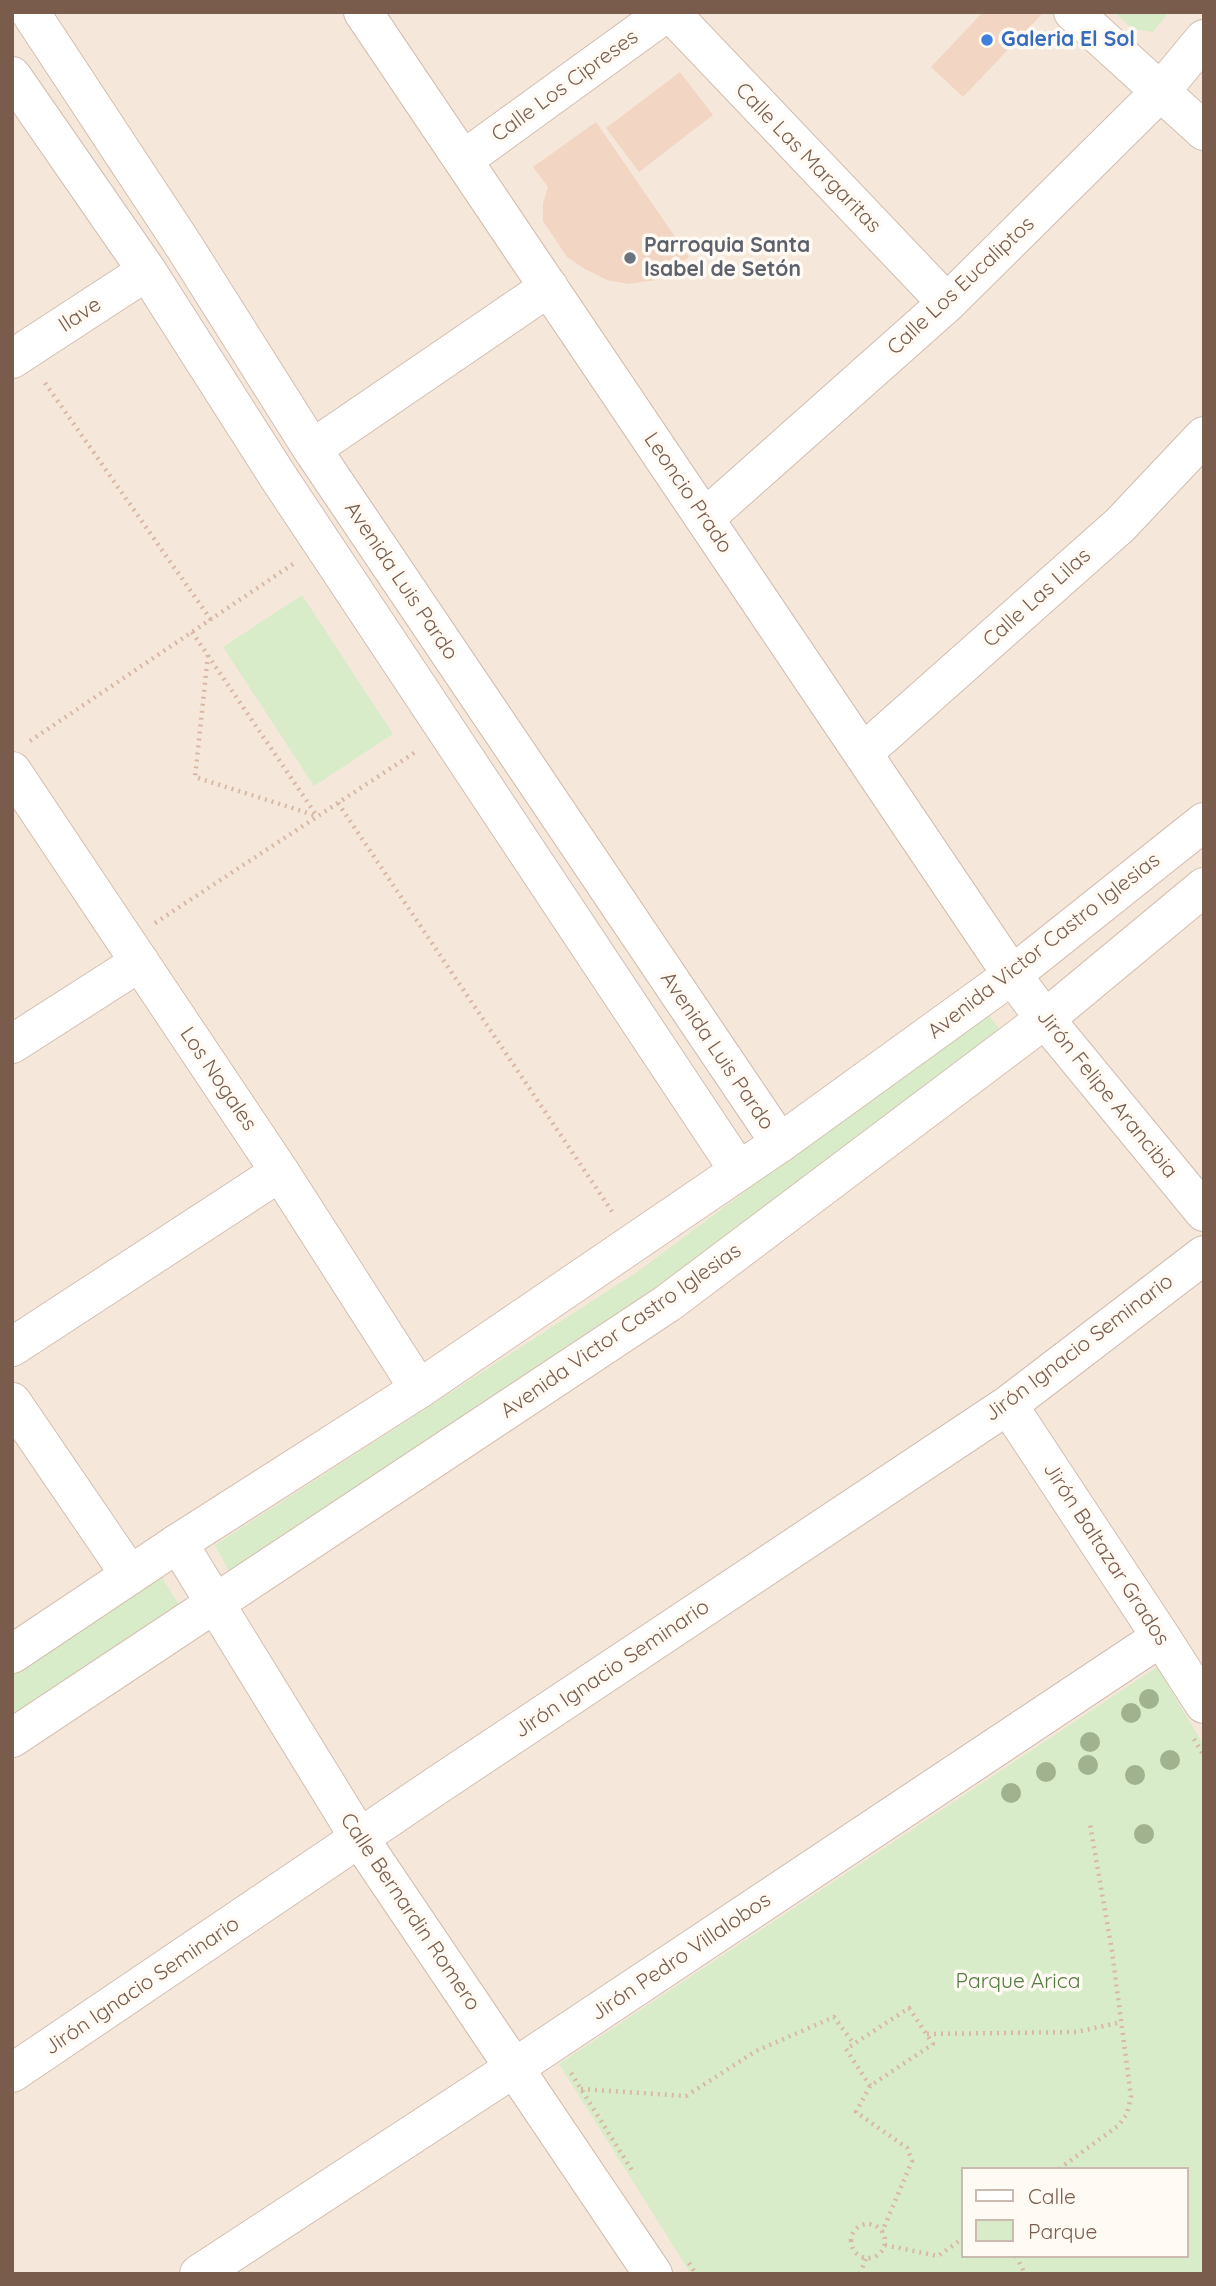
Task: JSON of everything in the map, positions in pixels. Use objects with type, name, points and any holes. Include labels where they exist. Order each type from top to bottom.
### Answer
[{"type":"street","name":"Avenida Luis Pardo","points":[[30,12],[184,246],[312,449],[780,1143]]},
{"type":"street","name":"Leoncio Prado","points":[[363,12],[1013,975]]},
{"type":"street","name":"Calle Los Cipreses","points":[[463,160],[668,12]]},
{"type":"street","name":"Calle Las Margaritas","points":[[668,12],[947,303]]},
{"type":"street","points":[[1073,12],[1204,131]]},
{"type":"street","name":"Calle Los Eucaliptos","points":[[705,518],[947,303],[1160,92],[1204,40]]},
{"type":"street","points":[[12,76],[147,271],[323,544],[739,1171]]},
{"type":"street","name":"Ilave","points":[[18,356],[147,271]]},
{"type":"street","points":[[312,449],[549,287]]},
{"type":"street","name":"Calle Las Lilas","points":[[863,752],[1120,525],[1204,436]]},
{"type":"street","name":"Los Nogales","points":[[18,758],[133,952],[280,1172],[419,1389]]},
{"type":"street","name":"Avenida Victor Castro Iglesias","points":[[12,1654],[178,1543],[419,1389],[780,1143],[1013,975],[1204,822]]},
{"type":"street","name":"Avenida Victor Castro Iglesias","points":[[12,1738],[668,1303],[1045,1018],[1204,887]]},
{"type":"street","points":[[12,1044],[133,952]]},
{"type":"street","name":"Jirón Felipe Arancibia","points":[[1013,975],[1204,1212]]},
{"type":"street","points":[[12,1346],[280,1172]]},
{"type":"street","name":"Jirón Ignacio Seminario","points":[[12,2073],[1007,1405],[1204,1255]]},
{"type":"street","points":[[12,1402],[130,1575]]},
{"type":"street","name":"Jirón Baltazar Grados","points":[[1007,1405],[1161,1637],[1197,1718]]},
{"type":"street","name":"Calle Bernardin Romero","points":[[178,1543],[360,1839],[649,2272]]},
{"type":"street","name":"Jirón Pedro Villalobos","points":[[199,2274],[514,2068],[1161,1637]]},
{"type":"path","points":[[18,356],[211,620]]},
{"type":"path","points":[[18,758],[192,632],[323,544]]},
{"type":"path","points":[[192,632],[317,816]]},
{"type":"path","points":[[208,655],[195,777],[317,816]]},
{"type":"path","points":[[133,952],[317,816],[447,732]]},
{"type":"path","points":[[338,803],[633,1243]]},
{"type":"path","points":[[1197,1718],[1204,1756]]},
{"type":"path","points":[[1062,2167],[1119,2125],[1127,2114],[1131,2097],[1122,2022],[1090,1824]]},
{"type":"path","points":[[870,2086],[846,2049],[909,2007],[933,2044],[870,2086],[856,2112],[907,2148],[912,2161],[882,2232]]},
{"type":"path","points":[[580,2088],[687,2096],[756,2051],[834,2017],[854,2044]]},
{"type":"path","points":[[926,2034],[1076,2032],[1122,2022]]},
{"type":"path","points":[[566,2066],[638,2181]]},
{"type":"path","points":[[868,2224],[882,2232],[885,2245],[877,2255],[866,2258],[857,2253],[852,2237],[858,2228],[868,2224]]},
{"type":"path","points":[[885,2245],[938,2256],[960,2240]]},
{"type":"path","points":[[860,2274],[866,2258]]},
{"type":"path","points":[[1017,2258],[1025,2274]]},
{"type":"path","points":[[689,2262],[696,2274]]},
{"type":"shaded area","points":[[12,12],[1204,12],[1204,2274],[12,2274]]},
{"type":"green space","points":[[1114,12],[1169,12],[1153,32],[1133,29]]},
{"type":"green space","points":[[302,595],[393,734],[314,786],[223,647]]},
{"type":"green space","points":[[986,1011],[1006,1038],[647,1299],[231,1575],[215,1545],[640,1270]]},
{"type":"green space","points":[[160,1575],[180,1606],[12,1717],[12,1674]]},
{"type":"green space","name":"Parque Arica","points":[[1157,1667],[1204,1746],[1204,2274],[691,2274],[559,2064]]},
{"type":"building","name":"Galeria El Sol","points":[[983,12],[1042,14],[963,97],[931,67]]},
{"type":"building","points":[[680,72],[713,115],[639,172],[606,128]]},
{"type":"building","points":[[596,122],[689,257],[656,280],[628,284],[607,280],[585,269],[567,257],[543,221],[543,203],[548,187],[533,167]]},
{"type":"place","name":"Galeria El Sol","points":[[987,40]]},
{"type":"place","name":"Parroquia Santa Isabel de Setón","points":[[630,258]]}]
